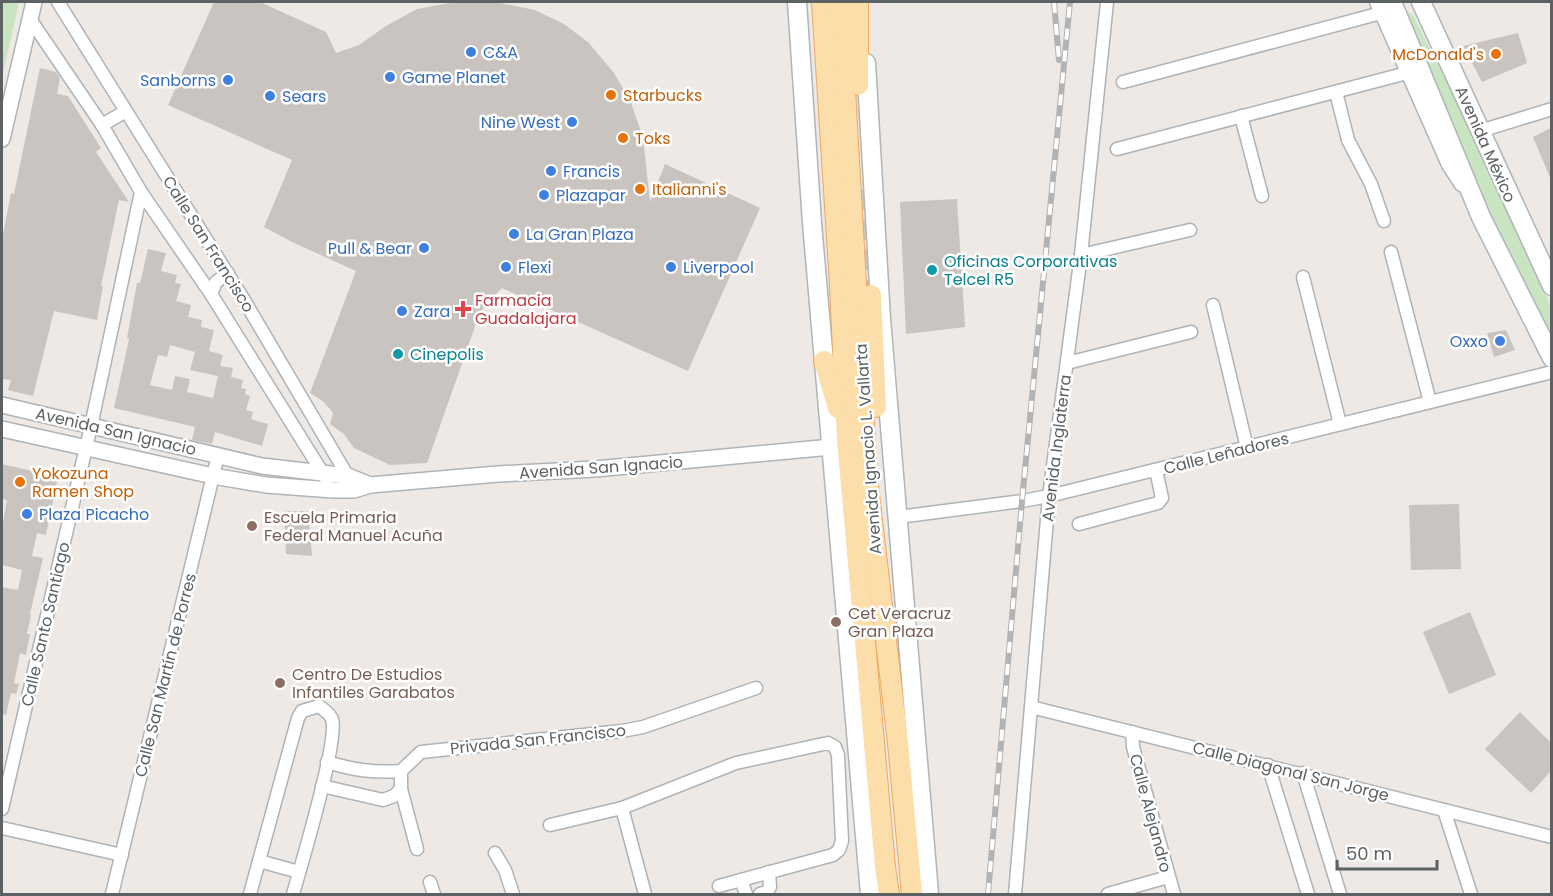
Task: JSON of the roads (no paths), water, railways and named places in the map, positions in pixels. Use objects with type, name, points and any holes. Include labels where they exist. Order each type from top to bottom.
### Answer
[{"type":"main road","points":[[797,2],[812,223],[825,361],[839,443]]},
{"type":"main road","name":"Avenida Ignacio L. Vallarta","points":[[822,2],[840,285],[839,443],[870,894]]},
{"type":"main road","name":"Avenida Ignacio L. Vallarta","points":[[840,2],[867,477],[898,743],[912,894]]},
{"type":"main road","points":[[858,2],[861,190]]},
{"type":"main road","name":"Avenida Ignacio L. Vallarta","points":[[858,2],[864,37],[881,319],[929,894]]},
{"type":"main road","name":"Avenida México","points":[[1421,2],[1551,286]]},
{"type":"main road","name":"Avenida México","points":[[1383,5],[1481,217],[1551,358]]},
{"type":"main road","points":[[867,477],[879,448],[871,295]]},
{"type":"main road","name":"Avenida Ignacio L. Vallarta","points":[[839,443],[876,752],[885,867],[890,894]]},
{"type":"street","points":[[2,139],[34,2]]},
{"type":"street","name":"Calle San Francisco","points":[[58,2],[228,273],[351,483]]},
{"type":"street","name":"Avenida Inglaterra","points":[[1015,894],[1049,495],[1082,255],[1107,2]]},
{"type":"street","points":[[1123,82],[1383,5]]},
{"type":"street","name":"Avenida México","points":[[1383,5],[1407,73],[1448,165],[1481,217]]},
{"type":"street","name":"Calle San Francisco","points":[[30,19],[102,125],[141,192],[211,294],[333,490]]},
{"type":"street","points":[[1117,149],[1407,73]]},
{"type":"street","points":[[1336,92],[1348,140],[1371,184],[1384,221]]},
{"type":"street","points":[[1480,131],[1551,109]]},
{"type":"street","points":[[102,125],[126,111]]},
{"type":"street","points":[[1241,116],[1262,196]]},
{"type":"street","name":"Calle Santo Santiago","points":[[2,809],[92,426],[141,192]]},
{"type":"street","points":[[1082,255],[1190,230]]},
{"type":"street","points":[[1391,252],[1430,402]]},
{"type":"street","points":[[211,294],[216,282],[228,273]]},
{"type":"street","points":[[1303,277],[1341,424]]},
{"type":"street","points":[[1213,305],[1247,448]]},
{"type":"street","points":[[1067,363],[1191,332]]},
{"type":"street","name":"Calle Leñadores","points":[[898,517],[1022,501],[1247,448],[1551,372]]},
{"type":"street","name":"Avenida San Ignacio","points":[[2,405],[262,466],[324,473],[351,483],[370,485],[498,474],[595,469],[839,443]]},
{"type":"street","name":"Avenida San Ignacio","points":[[2,429],[213,476],[266,485],[333,490],[351,483]]},
{"type":"street","name":"Calle San Martín de Porres","points":[[112,894],[218,455]]},
{"type":"street","points":[[1079,524],[1158,503],[1162,498],[1156,470]]},
{"type":"street","name":"Privada San Francisco","points":[[402,771],[422,752],[643,727],[756,688]]},
{"type":"street","points":[[250,894],[298,718],[302,711],[319,706],[332,720],[333,731],[322,786],[293,894]]},
{"type":"street","name":"Calle Diagonal San Jorge","points":[[1031,707],[1303,773],[1551,837]]},
{"type":"street","name":"Calle Alejandro","points":[[1132,732],[1133,747],[1173,894]]},
{"type":"street","points":[[550,825],[622,808],[736,763],[828,743],[835,747],[838,755],[842,840],[840,850],[832,855],[719,886]]},
{"type":"street","points":[[327,762],[355,770],[402,771],[401,789],[417,849]]},
{"type":"street","points":[[1268,765],[1308,894]]},
{"type":"street","points":[[1303,773],[1340,894]]},
{"type":"street","points":[[322,786],[383,800],[394,796],[401,789]]},
{"type":"street","points":[[622,808],[645,894]]},
{"type":"street","points":[[1444,810],[1471,894]]},
{"type":"street","points":[[2,828],[122,855]]},
{"type":"street","points":[[495,853],[505,870],[513,894]]},
{"type":"street","points":[[259,861],[299,872]]},
{"type":"street","points":[[760,894],[767,892],[770,887],[769,872]]},
{"type":"street","points":[[1108,894],[1168,877]]},
{"type":"street","points":[[741,880],[746,894]]},
{"type":"street","points":[[430,882],[434,894]]},
{"type":"tunnel","points":[[861,190],[871,295]]},
{"type":"railway","points":[[1054,2],[1059,60]]},
{"type":"railway","points":[[988,894],[1022,501],[1070,2]]},
{"type":"place","name":"C&A","points":[[471,52]]},
{"type":"place","name":"McDonald's","points":[[1496,54]]},
{"type":"place","name":"Game Planet","points":[[390,77]]},
{"type":"place","name":"Sanborns","points":[[228,80]]},
{"type":"place","name":"Starbucks","points":[[611,95]]},
{"type":"place","name":"Sears","points":[[270,96]]},
{"type":"place","name":"Nine West","points":[[572,122]]},
{"type":"place","name":"Toks","points":[[623,138]]},
{"type":"place","name":"Francis","points":[[551,171]]},
{"type":"place","name":"Italianni's","points":[[640,189]]},
{"type":"place","name":"Plazapar","points":[[544,195]]},
{"type":"place","name":"La Gran Plaza","points":[[514,234]]},
{"type":"place","name":"Pull & Bear","points":[[424,248]]},
{"type":"place","name":"Flexi","points":[[506,267]]},
{"type":"place","name":"Liverpool","points":[[671,267]]},
{"type":"place","name":"Oficinas Corporativas Telcel R5","points":[[932,270]]},
{"type":"place","name":"Farmacia Guadalajara","points":[[463,309]]},
{"type":"place","name":"Zara","points":[[402,311]]},
{"type":"place","name":"Oxxo","points":[[1500,341]]},
{"type":"place","name":"Cinepolis","points":[[398,354]]},
{"type":"place","name":"Yokozuna Ramen Shop","points":[[20,482]]},
{"type":"place","name":"Plaza Picacho","points":[[27,514]]},
{"type":"place","name":"Escuela Primaria Federal Manuel Acuña","points":[[252,526]]},
{"type":"place","name":"Cet Veracruz Gran Plaza","points":[[836,622]]},
{"type":"place","name":"Centro De Estudios Infantiles Garabatos","points":[[280,683]]}]
